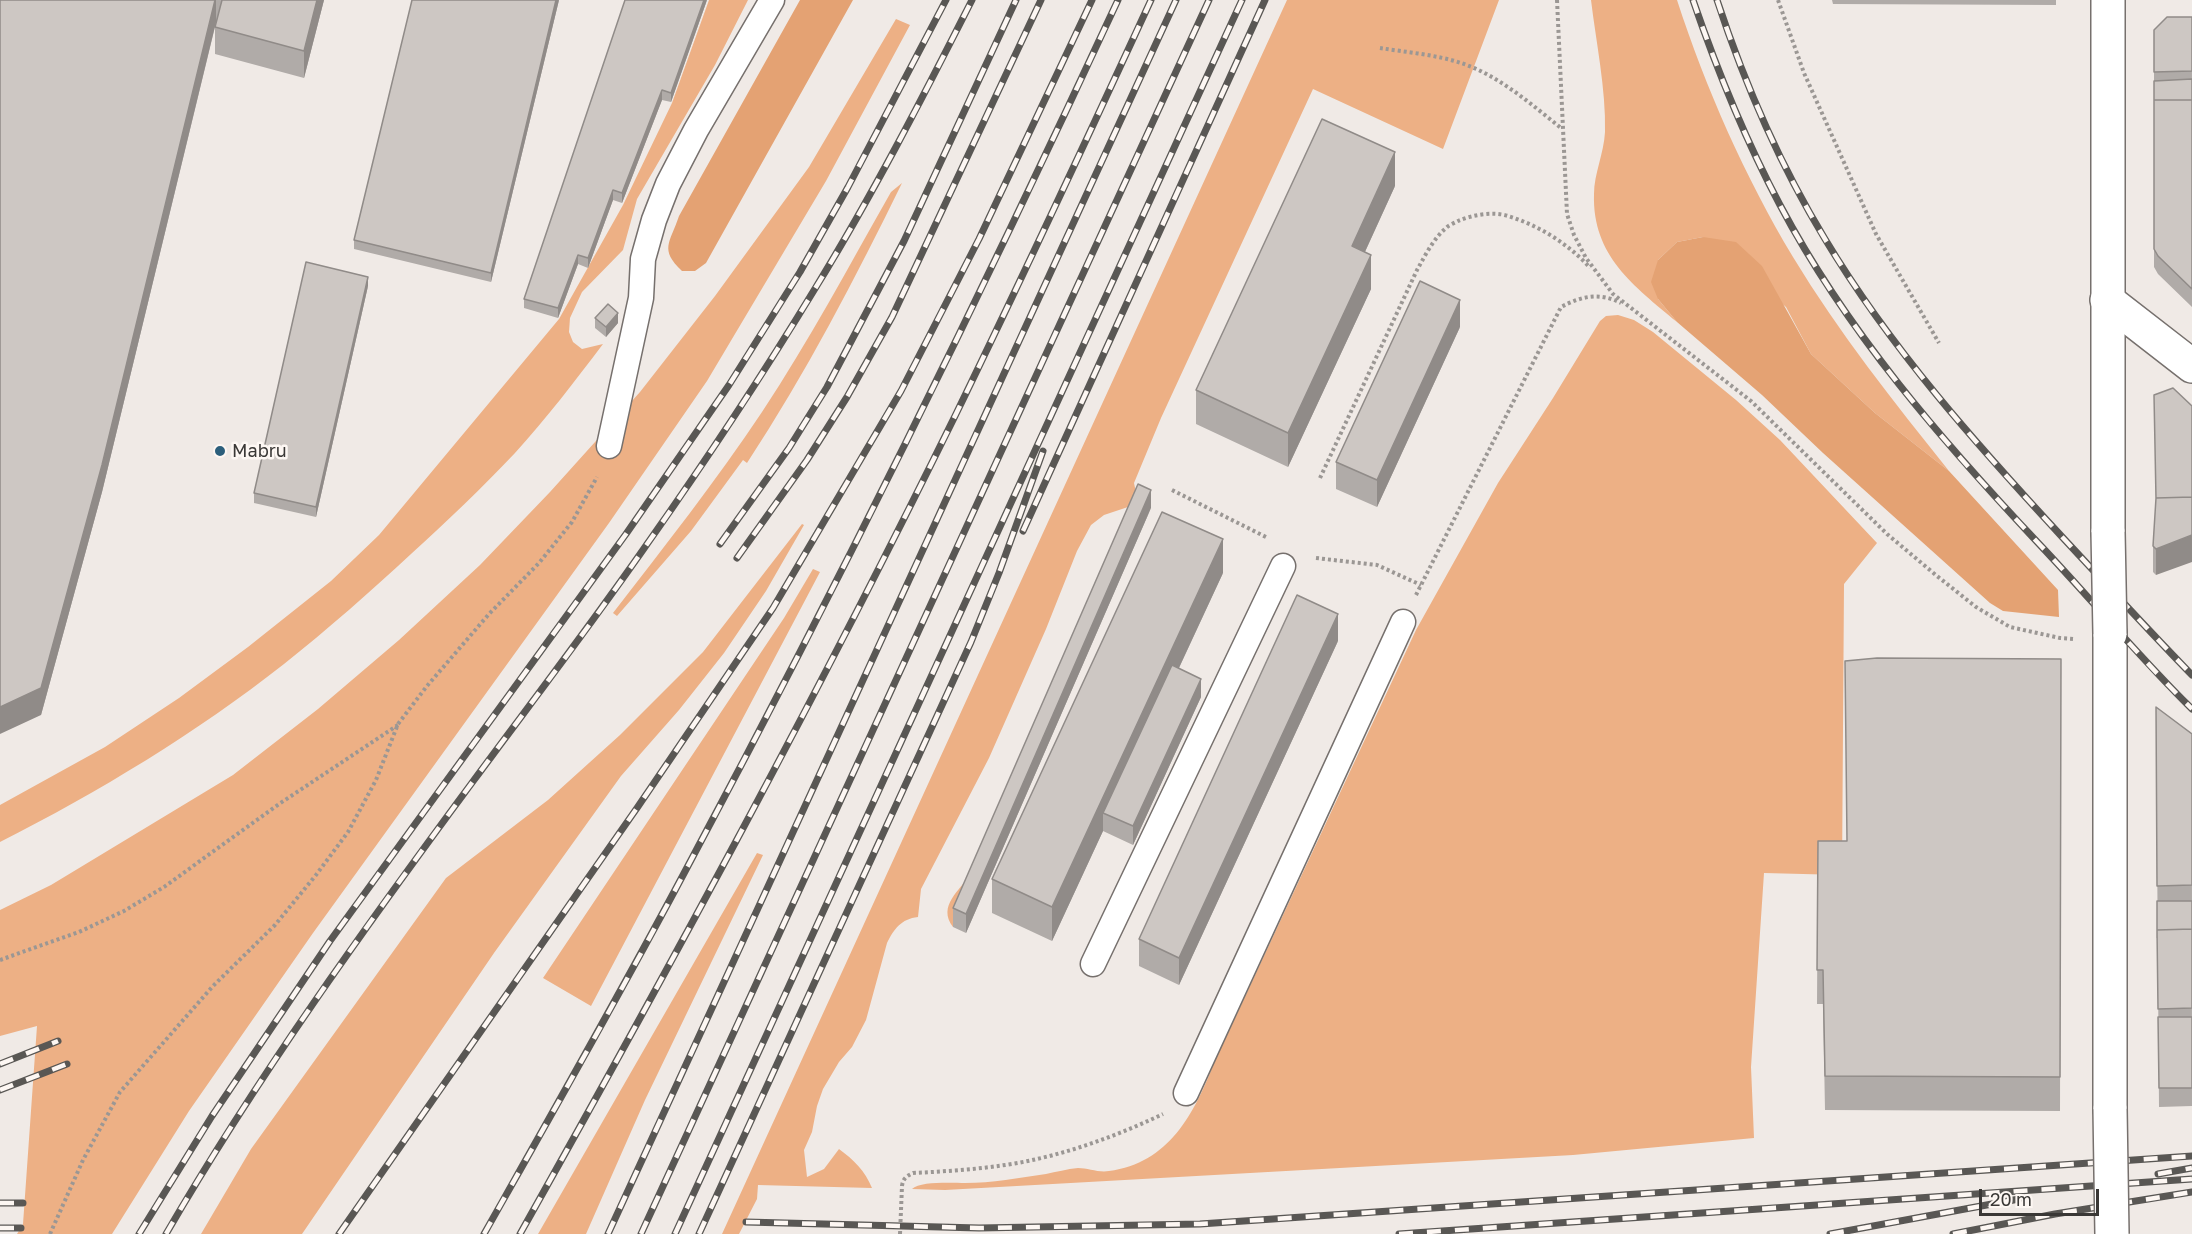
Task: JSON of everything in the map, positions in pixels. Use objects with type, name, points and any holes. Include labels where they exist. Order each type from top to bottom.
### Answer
[{"type":"street","points":[[2108,0],[2107,300],[2112,1234]]},
{"type":"street","points":[[2107,300],[2192,366]]},
{"type":"lane","points":[[609,446],[641,298],[643,259],[654,220],[668,184],[696,130],[772,0]]},
{"type":"lane","points":[[1093,964],[1287,558]]},
{"type":"lane","points":[[1186,1093],[1402,622]]},
{"type":"path","points":[[1557,0],[1567,214],[1578,243],[1602,282]]},
{"type":"path","points":[[1778,0],[1804,73],[1876,234],[1939,343]]},
{"type":"path","points":[[1380,48],[1460,62],[1487,74],[1562,128]]},
{"type":"path","points":[[1320,478],[1417,270],[1432,244],[1447,226],[1466,218],[1490,214],[1507,215],[1567,246],[1628,307],[1751,401],[1887,534],[1976,608],[2010,627],[2060,638],[2109,637]]},
{"type":"path","points":[[1402,622],[1561,307],[1580,298],[1600,296],[1628,307]]},
{"type":"path","points":[[50,1234],[83,1160],[120,1092],[213,986],[275,925],[348,832],[376,780],[398,724],[427,686],[489,614],[539,563],[572,522],[596,478],[609,446]]},
{"type":"path","points":[[1172,490],[1287,558],[1377,565],[1421,585]]},
{"type":"path","points":[[0,960],[79,932],[124,911],[164,887],[279,804],[398,724]]},
{"type":"path","points":[[900,1234],[902,1186],[907,1176],[914,1173],[1036,1160],[1075,1149],[1135,1127],[1169,1111],[1186,1093]]},
{"type":"shaded area","points":[[709,0],[748,0],[715,65],[637,199],[623,250],[582,292],[570,318],[569,332],[573,342],[582,349],[603,344],[538,427],[477,492],[437,530],[349,610],[284,664],[216,714],[146,760],[74,803],[0,842],[0,805],[105,747],[179,698],[331,581],[379,535],[559,319],[623,205],[672,103]]},
{"type":"shaded area","points":[[800,0],[853,0],[706,263],[695,271],[682,271],[671,257],[668,245],[679,216]]},
{"type":"shaded area","points":[[1287,0],[1499,0],[1443,149],[1313,89],[1161,418],[1134,483],[1138,502],[953,927],[949,919],[949,905],[956,892],[971,874],[1128,507],[1104,515],[1091,525],[1077,551],[1046,629],[989,758],[921,889],[918,917],[903,922],[895,929],[887,943],[866,1020],[852,1047],[839,1062],[823,1089],[812,1132],[804,1150],[807,1177],[824,1169],[839,1149],[858,1166],[872,1188],[758,1185],[757,1199],[739,1234],[722,1234]]},
{"type":"shaded area","points":[[1591,0],[1677,0],[1728,132],[1775,227],[1848,340],[1949,471],[1875,413],[1811,354],[1786,307],[1703,237],[1677,242],[1658,260],[1658,299],[1677,322],[1646,296],[1619,268],[1600,235],[1595,216],[1594,186],[1604,140],[1605,116]]},
{"type":"shaded area","points":[[896,19],[910,25],[826,181],[707,381],[609,523],[313,933],[189,1111],[112,1234],[17,1234],[23,1224],[37,1026],[0,1036],[0,910],[51,885],[233,775],[318,709],[399,640],[480,565],[550,492],[640,392],[715,296],[809,167]]},
{"type":"shaded area","points":[[902,183],[829,325],[790,395],[747,463],[743,460],[691,531],[617,616],[613,613],[708,489],[762,412],[812,331],[891,192]]},
{"type":"shaded area","points":[[1703,237],[1736,242],[1762,266],[1811,354],[1875,413],[1949,471],[2058,590],[2059,617],[2003,611],[1990,603],[1762,395],[1677,322],[1658,299],[1651,282],[1658,260],[1677,242]]},
{"type":"shaded area","points":[[1618,315],[1634,320],[1653,332],[1736,400],[1780,440],[1877,543],[1844,584],[1842,875],[1764,873],[1751,1067],[1754,1138],[1573,1155],[945,1190],[912,1189],[929,1184],[995,1181],[1078,1168],[1109,1171],[1130,1166],[1148,1158],[1176,1133],[1198,1100],[1416,630],[1498,483],[1600,321],[1606,316]]},
{"type":"shaded area","points":[[802,524],[804,525],[766,591],[724,653],[679,710],[621,776],[494,953],[302,1234],[201,1234],[251,1149],[446,878],[548,800],[620,735],[703,652]]},
{"type":"shaded area","points":[[813,569],[820,572],[591,1006],[543,978],[784,618]]},
{"type":"shaded area","points":[[757,853],[763,855],[645,1100],[586,1234],[538,1234]]},
{"type":"building","points":[[0,0],[215,0],[102,465],[41,688],[0,707]]},
{"type":"building","points":[[222,0],[317,0],[304,51],[215,27]]},
{"type":"building","points":[[412,0],[556,0],[491,273],[354,240]]},
{"type":"building","points":[[625,0],[704,0],[671,93],[662,90],[622,193],[613,190],[588,258],[578,255],[558,308],[524,299]]},
{"type":"building","points":[[2167,17],[2192,17],[2192,71],[2154,72],[2154,30]]},
{"type":"building","points":[[2192,79],[2192,100],[2154,100],[2154,81]]},
{"type":"building","points":[[2154,100],[2192,100],[2192,289],[2158,256],[2154,249]]},
{"type":"building","points":[[1322,119],[1395,152],[1352,246],[1371,255],[1288,433],[1196,390]]},
{"type":"building","points":[[306,262],[368,277],[316,507],[254,493]]},
{"type":"building","points":[[1420,281],[1460,300],[1377,480],[1336,462]]},
{"type":"building","points":[[608,304],[618,313],[606,327],[595,318]]},
{"type":"building","points":[[2173,388],[2192,406],[2192,497],[2156,499],[2154,395]]},
{"type":"building","points":[[1138,484],[1151,490],[966,914],[953,908]]},
{"type":"building","points":[[2192,497],[2192,535],[2156,549],[2153,546],[2156,498]]},
{"type":"building","points":[[1162,512],[1223,539],[1052,907],[992,879]]},
{"type":"building","points":[[1297,595],[1338,614],[1179,958],[1139,939]]},
{"type":"building","points":[[1877,658],[2061,659],[2060,1077],[1825,1076],[1823,970],[1817,970],[1818,841],[1847,841],[1845,661]]},
{"type":"building","points":[[1172,665],[1201,679],[1133,826],[1103,813]]},
{"type":"building","points":[[2156,707],[2192,734],[2192,885],[2157,886]]},
{"type":"building","points":[[2157,901],[2192,901],[2192,929],[2157,930]]},
{"type":"building","points":[[2192,929],[2192,1008],[2158,1009],[2157,930]]},
{"type":"building","points":[[2158,1017],[2192,1017],[2192,1088],[2159,1088]]},
{"type":"railway","points":[[139,1234],[212,1116],[330,941],[626,534],[729,385],[800,272],[848,187],[946,0]]},
{"type":"railway","points":[[166,1234],[237,1117],[353,946],[624,577],[733,418],[858,217],[972,0]]},
{"type":"railway","points":[[720,544],[789,448],[827,387],[904,241],[1016,0]]},
{"type":"railway","points":[[737,558],[807,460],[847,397],[892,317],[1041,0]]},
{"type":"railway","points":[[339,1234],[637,808],[773,608],[901,391],[979,239],[1092,0]]},
{"type":"railway","points":[[484,1234],[640,955],[802,649],[963,326],[1118,0]]},
{"type":"railway","points":[[520,1234],[633,1032],[851,623],[980,364],[1151,0]]},
{"type":"railway","points":[[608,1234],[1176,0]]},
{"type":"railway","points":[[641,1234],[1209,0]]},
{"type":"railway","points":[[675,1234],[1242,0]]},
{"type":"railway","points":[[1023,531],[1265,0]]},
{"type":"railway","points":[[1693,0],[1732,104],[1755,155],[1806,252],[1835,297],[1899,384],[1968,467],[2134,649],[2192,709]]},
{"type":"railway","points":[[1717,0],[1751,92],[1793,182],[1825,239],[1878,319],[1937,396],[2000,469],[2192,675]]},
{"type":"railway","points":[[699,1234],[971,642],[999,573],[1043,451]]},
{"type":"railway","points":[[0,1064],[58,1041]]},
{"type":"railway","points":[[0,1090],[67,1064]]},
{"type":"railway","points":[[746,1222],[979,1228],[1200,1224],[2192,1156]]},
{"type":"railway","points":[[2158,1174],[2192,1168]]},
{"type":"railway","points":[[1399,1234],[2192,1179]]},
{"type":"railway","points":[[1953,1234],[2055,1214],[2192,1192]]},
{"type":"railway","points":[[1830,1234],[2019,1199]]},
{"type":"railway","points":[[0,1203],[23,1203]]},
{"type":"railway","points":[[0,1228],[21,1228]]},
{"type":"place","name":"Mabru","points":[[220,451]]}]
